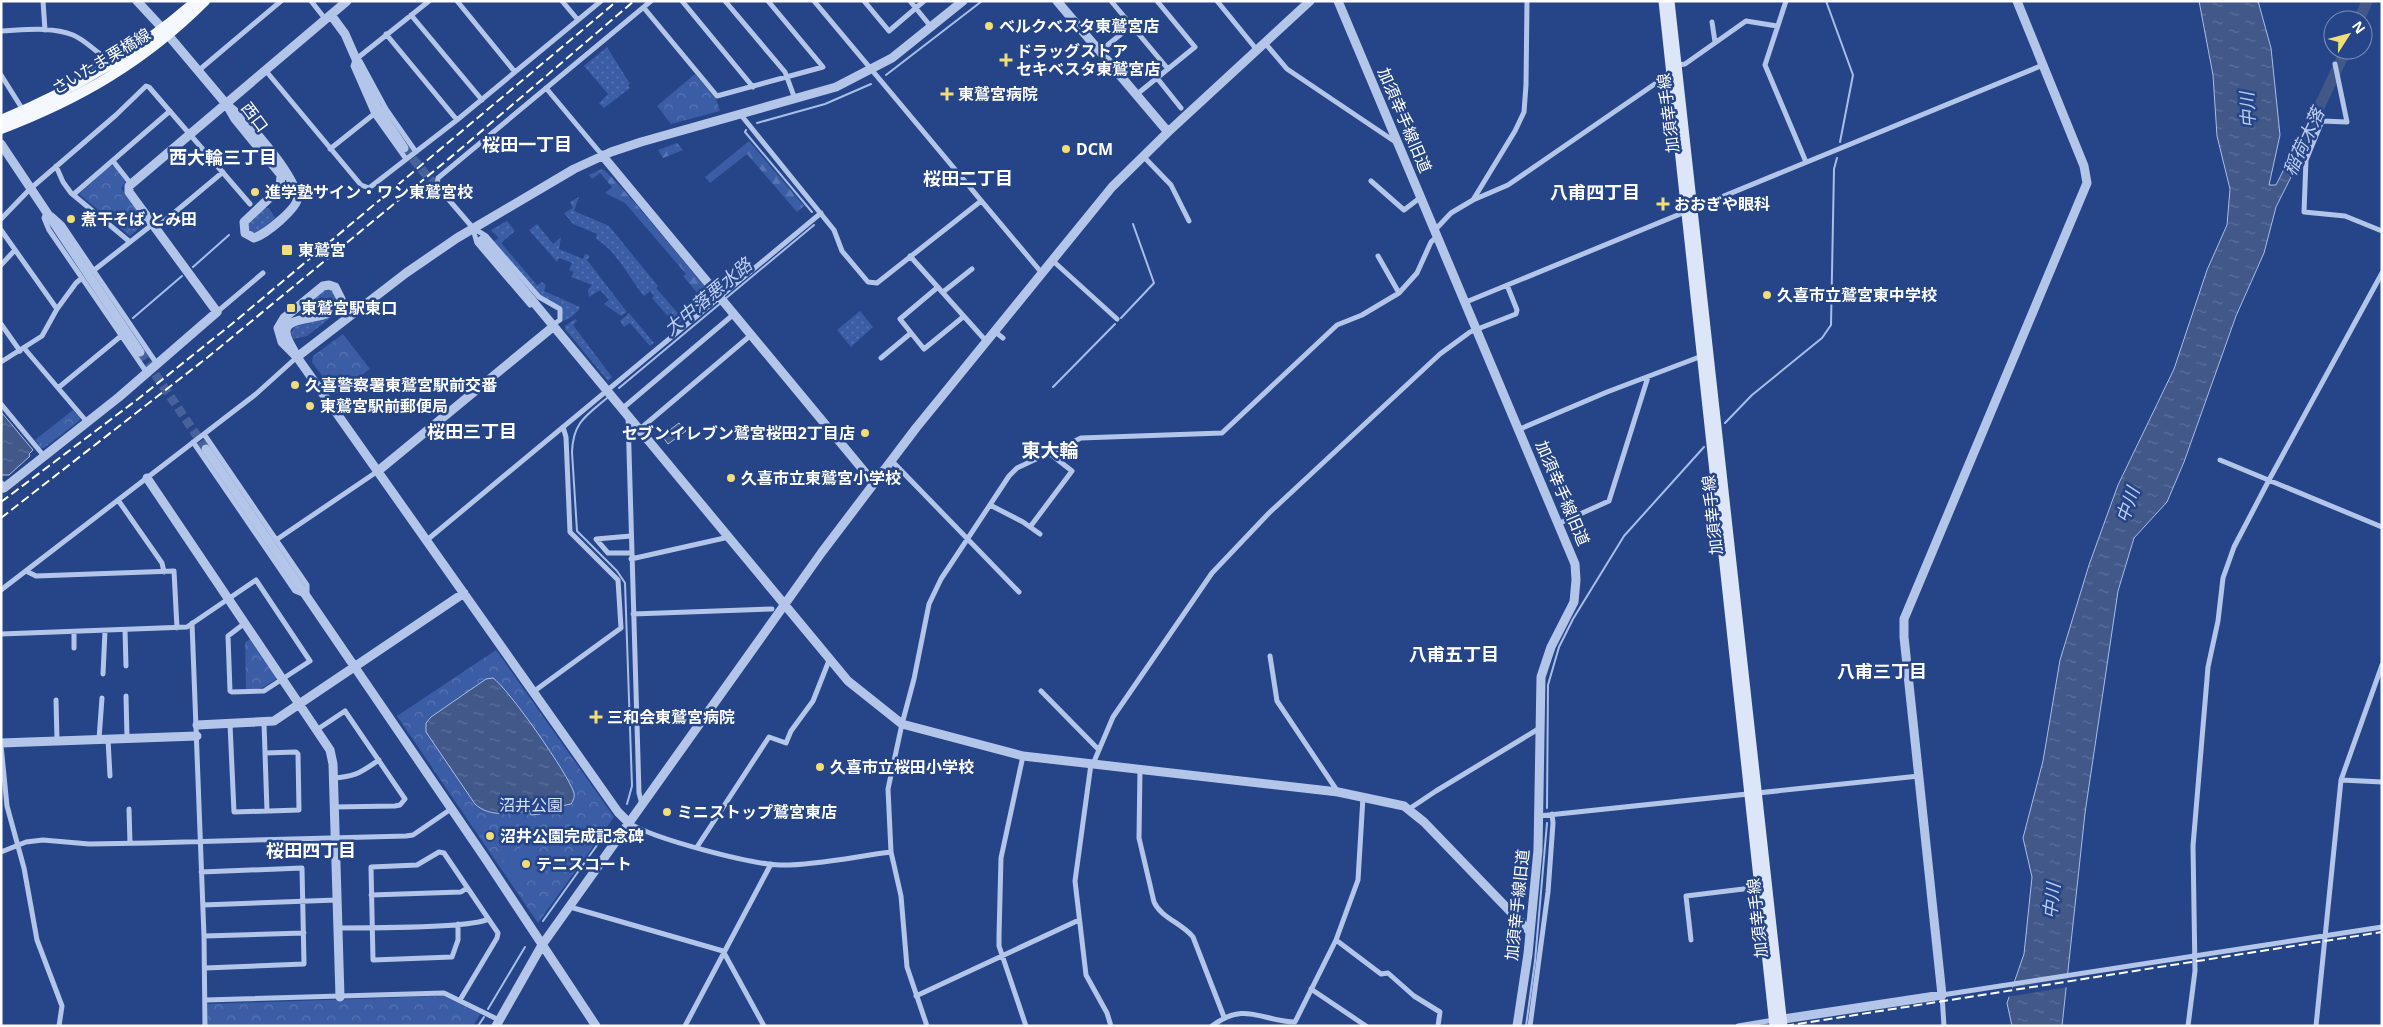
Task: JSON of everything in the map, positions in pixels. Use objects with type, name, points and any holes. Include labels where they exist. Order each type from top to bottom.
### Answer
[{"type":"main road","name":"さいたま栗橋線","points":[[1,130],[80,94],[130,65],[196,1]]},
{"type":"main road","name":"さいたま栗橋線","points":[[1,120],[24,111],[100,71],[166,32],[205,1]]},
{"type":"main road","name":"加須幸手線","points":[[1663,1],[1749,794],[1779,1023]]},
{"type":"main road","name":"加須幸手線","points":[[1670,1],[1758,793],[1779,1023]]},
{"type":"street","points":[[43,1],[44,30]]},
{"type":"street","points":[[137,1],[166,32],[226,105]]},
{"type":"street","points":[[198,72],[281,1]]},
{"type":"street","points":[[311,1],[345,34],[354,60],[377,107],[404,148]]},
{"type":"street","points":[[217,312],[129,192],[131,184],[348,1]]},
{"type":"street","points":[[354,60],[429,1]]},
{"type":"street","points":[[458,1],[515,72]]},
{"type":"street","points":[[562,1],[578,20]]},
{"type":"street","points":[[266,71],[330,149],[366,188],[457,120],[601,1]]},
{"type":"street","points":[[276,540],[378,470],[554,326],[562,316],[560,309],[542,300],[486,236],[473,228],[437,186],[438,178],[651,1]]},
{"type":"street","points":[[682,1],[753,87]]},
{"type":"street","points":[[725,1],[788,78],[795,99]]},
{"type":"street","points":[[644,8],[717,96],[823,67],[768,1]]},
{"type":"street","points":[[814,1],[1041,272]]},
{"type":"street","points":[[864,1],[889,31],[924,1]]},
{"type":"street","points":[[910,1],[932,28]]},
{"type":"street","points":[[1,590],[256,394],[296,357],[419,263],[473,228],[574,169],[602,156],[641,142],[836,87],[872,70],[905,49],[963,1]]},
{"type":"street","points":[[1057,1],[1168,132]]},
{"type":"street","points":[[1111,1],[1168,69]]},
{"type":"street","points":[[1135,95],[1195,47],[1157,1]]},
{"type":"street","points":[[1217,1],[1257,50]]},
{"type":"street","points":[[206,1000],[444,993],[460,1000],[497,1023],[542,945],[873,482],[1099,202],[1168,132],[1310,1]]},
{"type":"street","name":"加須幸手線旧道","points":[[1338,1],[1560,523],[1575,564],[1576,587],[1574,602],[1551,647],[1541,677],[1539,816],[1530,932],[1517,1026]]},
{"type":"street","points":[[1473,200],[1524,112],[1527,1]]},
{"type":"street","points":[[1786,1],[1765,65],[1806,162]]},
{"type":"street","points":[[1944,1026],[1904,637],[1906,610],[2087,183],[2084,166],[2017,1]]},
{"type":"street","points":[[412,15],[482,100]]},
{"type":"street","points":[[1678,65],[1685,64],[1746,21],[1777,26]]},
{"type":"street","points":[[1712,22],[1715,42]]},
{"type":"street","points":[[1099,52],[1131,26]]},
{"type":"street","points":[[1,31],[44,30],[74,35],[103,56]]},
{"type":"street","points":[[386,34],[457,120]]},
{"type":"street","points":[[1264,43],[1287,69],[1399,145]]},
{"type":"street","points":[[354,60],[354,71],[374,114],[406,159]]},
{"type":"street","points":[[354,60],[362,64],[386,109],[416,152]]},
{"type":"street","points":[[2335,64],[2347,122],[2322,122],[2306,160],[2304,212],[2345,216],[2382,230]]},
{"type":"street","points":[[1466,302],[2043,65]]},
{"type":"street","points":[[1,75],[24,111]]},
{"type":"street","points":[[927,1026],[907,967],[901,896],[891,852],[887,798],[929,604],[941,579],[1013,472],[1049,452],[1086,437],[1222,433],[1337,326],[1362,316],[1399,293],[1417,273],[1436,233],[1451,213],[1473,200],[1508,185],[1662,79],[1672,76]]},
{"type":"street","points":[[1157,78],[1181,108]]},
{"type":"street","points":[[1,219],[30,189],[146,86],[150,88],[250,204]]},
{"type":"street","points":[[546,88],[873,482]]},
{"type":"street","name":"西口","points":[[226,105],[240,115],[286,172],[298,197],[297,203],[291,210],[263,234],[254,238],[245,233],[244,222],[280,188],[281,177],[226,105]]},
{"type":"street","points":[[74,194],[170,111]]},
{"type":"street","points":[[330,149],[374,114]]},
{"type":"street","points":[[741,115],[821,212],[834,230],[842,251],[868,282],[877,282],[981,201]]},
{"type":"street","points":[[1,144],[140,352]]},
{"type":"street","points":[[1143,156],[1171,184],[1189,221]]},
{"type":"street","points":[[113,161],[131,184]]},
{"type":"street","points":[[56,166],[63,182],[74,194],[130,242]]},
{"type":"street","points":[[93,271],[130,242],[155,226],[223,172]]},
{"type":"street","points":[[1371,181],[1404,210],[1422,197]]},
{"type":"street","points":[[427,540],[608,390],[722,300],[821,212]]},
{"type":"street","points":[[46,213],[52,215],[62,224],[157,364]]},
{"type":"street","points":[[46,213],[44,218],[49,230],[147,373]]},
{"type":"street","points":[[473,228],[477,243],[546,323],[554,326]]},
{"type":"street","points":[[1,230],[57,309]]},
{"type":"street","points":[[482,240],[848,681],[902,724],[1023,756],[1338,792],[1363,796],[1409,809],[1424,822],[1530,932]]},
{"type":"street","points":[[1,265],[15,250]]},
{"type":"street","points":[[910,256],[986,342]]},
{"type":"street","points":[[1378,256],[1399,293]]},
{"type":"street","points":[[1052,260],[1117,319]]},
{"type":"street","points":[[943,292],[972,268]]},
{"type":"street","points":[[2188,1026],[2195,971],[2193,956],[2193,846],[2201,772],[2208,667],[2218,621],[2225,570],[2269,480],[2382,273]]},
{"type":"street","points":[[2,488],[147,373],[264,274]]},
{"type":"street","points":[[1,362],[42,336],[57,309],[76,283],[82,278]]},
{"type":"street","points":[[1111,1026],[1107,1014],[1086,975],[1074,875],[1092,764],[1113,717],[1219,565],[1269,514],[1440,354],[1470,332],[1516,314],[1517,310],[1507,285]]},
{"type":"street","points":[[296,357],[286,333],[287,327],[294,322],[328,314],[338,307],[342,298],[335,286],[323,286],[278,325],[278,333],[282,342],[296,357],[378,470],[618,812],[629,823],[697,847],[771,864],[792,865],[891,852]]},
{"type":"street","points":[[938,287],[900,319],[924,349],[964,317]]},
{"type":"street","points":[[626,412],[734,314]]},
{"type":"street","points":[[1,324],[87,422]]},
{"type":"street","points":[[994,331],[1003,338]]},
{"type":"street","points":[[881,358],[911,333]]},
{"type":"street","points":[[640,429],[751,335]]},
{"type":"street","points":[[58,388],[121,336]]},
{"type":"street","points":[[1520,429],[1607,392],[1703,356]]},
{"type":"street","points":[[1560,523],[1609,501],[1648,377]]},
{"type":"street","points":[[1,404],[44,456]]},
{"type":"street","points":[[626,412],[639,793],[642,804]]},
{"type":"street","points":[[533,692],[621,628],[618,580],[570,532],[566,437],[563,427]]},
{"type":"street","points":[[204,434],[307,586],[307,596]]},
{"type":"street","points":[[193,442],[295,591],[307,596]]},
{"type":"street","points":[[206,448],[596,1026]]},
{"type":"street","points":[[1030,527],[1072,471],[1049,452]]},
{"type":"street","points":[[891,460],[1019,592]]},
{"type":"street","points":[[2220,460],[2382,527]]},
{"type":"street","points":[[147,478],[318,729],[330,750],[333,778],[340,997]]},
{"type":"street","points":[[118,500],[162,563],[164,572]]},
{"type":"street","points":[[990,505],[1040,534]]},
{"type":"street","points":[[631,536],[596,539],[608,553],[631,553]]},
{"type":"street","points":[[631,559],[730,537]]},
{"type":"street","points":[[26,571],[36,576],[174,572],[177,628]]},
{"type":"street","points":[[1,634],[177,628],[192,623],[256,580],[310,660],[262,692],[230,691],[228,636],[245,623]]},
{"type":"street","points":[[197,725],[274,721],[464,593]]},
{"type":"street","points":[[633,614],[772,609]]},
{"type":"street","points":[[192,623],[203,905],[205,1026]]},
{"type":"street","points":[[125,630],[126,666]]},
{"type":"street","points":[[103,674],[105,631]]},
{"type":"street","points":[[74,632],[74,648]]},
{"type":"street","points":[[1270,656],[1277,701],[1338,792]]},
{"type":"street","points":[[697,847],[769,737],[786,743],[791,731],[814,701],[830,658]]},
{"type":"street","points":[[2316,1026],[2341,780],[2382,665]]},
{"type":"street","points":[[1041,691],[1098,749]]},
{"type":"street","points":[[126,696],[127,738]]},
{"type":"street","points":[[102,698],[104,738],[110,776]]},
{"type":"street","points":[[56,700],[57,740]]},
{"type":"street","points":[[318,729],[345,711],[405,799],[404,802],[394,806],[334,807]]},
{"type":"street","points":[[264,723],[267,811]]},
{"type":"street","points":[[230,724],[234,812],[295,810],[300,807],[298,754],[296,752],[265,753]]},
{"type":"street","points":[[1409,809],[1483,761],[1541,728]]},
{"type":"street","points":[[59,1026],[62,1006],[37,940],[30,896],[7,806],[1,744],[104,738],[196,736]]},
{"type":"street","points":[[1023,756],[1000,858],[999,936],[1003,956],[1026,1026]]},
{"type":"street","points":[[333,778],[350,778],[358,775],[379,760]]},
{"type":"street","points":[[1140,769],[1139,838],[1154,902],[1158,910],[1187,929],[1193,937],[1224,1017]]},
{"type":"street","points":[[1539,816],[1919,776]]},
{"type":"street","points":[[2341,780],[2382,782]]},
{"type":"street","points":[[1212,1026],[1224,1017],[1256,1013],[1284,1022],[1295,1022],[1336,940],[1360,872],[1363,796]]},
{"type":"street","points":[[130,809],[130,843]]},
{"type":"street","points":[[1,852],[26,842],[50,840],[88,844],[413,835],[451,809]]},
{"type":"street","points":[[1530,1026],[1548,892],[1552,814]]},
{"type":"street","points":[[458,924],[458,940],[452,957],[373,960],[371,867],[417,865],[441,852],[488,919],[498,936],[460,1000]]},
{"type":"street","points":[[684,1026],[771,864]]},
{"type":"street","points":[[201,872],[302,868],[304,964],[205,968]]},
{"type":"street","points":[[1691,940],[1686,896],[1760,887]]},
{"type":"street","points":[[372,896],[461,892],[467,888]]},
{"type":"street","points":[[203,905],[337,900]]},
{"type":"street","points":[[570,907],[723,951],[764,1026]]},
{"type":"street","points":[[338,928],[482,923],[488,919]]},
{"type":"street","points":[[916,996],[1079,920]]},
{"type":"street","points":[[1738,1026],[1779,1023],[2096,970],[2382,927]]},
{"type":"street","points":[[204,936],[304,933]]},
{"type":"street","points":[[1336,940],[1381,974],[1388,973],[1414,996],[1440,1012],[1438,1026]]},
{"type":"street","points":[[1311,989],[1366,1026]]},
{"type":"green space","points":[[607,47],[630,84],[628,85],[630,88],[604,108],[599,103],[608,94],[584,66]]},
{"type":"green space","points":[[695,74],[716,99],[720,111],[671,124],[657,106]]},
{"type":"green space","points":[[749,141],[804,206],[797,212],[747,154],[710,183],[705,177]]},
{"type":"green space","points":[[677,143],[683,150],[663,158],[658,150]]},
{"type":"green space","points":[[110,166],[115,166],[126,181],[121,188],[146,222],[130,236],[79,194]]},
{"type":"green space","points":[[602,169],[622,188],[656,227],[712,295],[713,300],[704,307],[702,306],[705,302],[683,276],[686,274],[625,203],[605,193],[612,187],[600,173],[592,179],[589,175]]},
{"type":"green space","points":[[579,197],[574,211],[609,226],[658,286],[656,288],[683,319],[676,326],[652,298],[654,296],[650,291],[644,296],[617,258],[604,244],[596,239],[597,234],[573,224],[564,213],[573,208],[570,202]]},
{"type":"green space","points":[[264,208],[269,208],[275,218],[259,232],[252,233],[249,229],[249,223]]},
{"type":"green space","points":[[507,221],[515,231],[501,243],[537,285],[542,282],[546,285],[544,291],[580,307],[570,317],[563,321],[562,309],[538,294],[494,241],[499,238],[491,230]]},
{"type":"green space","points":[[537,224],[553,244],[561,237],[559,249],[583,259],[585,254],[590,256],[587,260],[627,312],[621,316],[604,304],[609,300],[600,290],[589,297],[588,290],[592,285],[571,277],[574,272],[569,270],[572,263],[559,258],[557,262],[529,230]]},
{"type":"green space","points":[[327,289],[332,290],[337,298],[335,305],[322,311],[311,300]]},
{"type":"green space","points":[[345,301],[348,304],[307,336],[293,339],[291,334],[295,325],[324,319],[341,308]]},
{"type":"green space","points":[[860,311],[873,327],[851,347],[837,330]]},
{"type":"green space","points":[[629,313],[654,343],[650,346],[630,323],[624,327],[620,321]]},
{"type":"green space","points":[[575,319],[577,321],[573,325],[612,377],[608,381],[565,329],[565,326]]},
{"type":"green space","points":[[343,334],[370,369],[336,394],[312,362],[313,356]]},
{"type":"green space","points":[[73,410],[80,418],[79,421],[44,448],[41,448],[35,440]]},
{"type":"green space","points":[[61,422],[66,428],[44,446],[39,440]]},
{"type":"green space","points":[[251,638],[276,675],[276,679],[262,688],[246,689],[245,643]]},
{"type":"green space","name":"沼井公園","points":[[496,650],[614,817],[538,923],[397,716]]},
{"type":"green space","name":"テニスコート","points":[[530,841],[549,867],[521,886],[503,860]]},
{"type":"green space","points":[[444,996],[480,1014],[473,1026],[207,1026],[208,1004]]},
{"type":"water","name":"中川","points":[[2199,1],[2258,1],[2271,48],[2280,135],[2269,185],[2276,185],[2301,135],[2309,141],[2276,207],[2264,253],[2236,316],[2184,462],[2167,502],[2134,538],[2118,591],[2085,813],[2062,1026],[2012,1026],[2007,1003],[2024,954],[2032,877],[2023,838],[2043,761],[2060,660],[2089,565],[2118,485],[2174,369],[2207,270],[2227,225],[2230,189],[2217,136],[2213,75]]},
{"type":"water","points":[[2,413],[33,450],[29,454],[30,456],[9,475],[1,475]]},
{"type":"water","points":[[679,423],[686,431],[668,444],[662,436]]},
{"type":"water","points":[[493,678],[524,714],[570,783],[574,793],[571,804],[540,810],[540,814],[531,815],[530,811],[501,814],[487,811],[475,804],[426,732],[426,723],[431,717],[486,679]]},
{"type":"pier","points":[[2069,978],[2068,987],[2007,997],[2010,988]]},
{"type":"waterway","name":"大中落悪水路","points":[[886,75],[982,1]]},
{"type":"waterway","points":[[1826,1],[1853,75],[1840,142]]},
{"type":"waterway","name":"稲荷木落","points":[[2363,10],[2367,1]]},
{"type":"waterway","name":"稲荷木落","points":[[2299,150],[2341,60]]},
{"type":"waterway","name":"大中落悪水路","points":[[757,123],[825,104],[871,84]]},
{"type":"waterway","name":"大中落悪水路","points":[[746,130],[745,132],[812,212]]},
{"type":"waterway","points":[[1725,423],[1752,395],[1822,338],[1831,325],[1834,169],[1837,158]]},
{"type":"waterway","points":[[1121,318],[1154,283],[1133,224]]},
{"type":"waterway","name":"大中落悪水路","points":[[725,299],[814,225]]},
{"type":"waterway","points":[[193,267],[229,235]]},
{"type":"waterway","points":[[133,318],[182,276]]},
{"type":"waterway","name":"大中落悪水路","points":[[619,388],[722,302]]},
{"type":"waterway","points":[[1053,387],[1115,324]]},
{"type":"waterway","name":"大中落悪水路","points":[[607,398],[587,415],[578,426],[572,452],[577,531],[617,571],[625,583],[632,786],[627,804]]},
{"type":"waterway","points":[[1547,808],[1548,685],[1559,647],[1573,619],[1624,536],[1704,447]]},
{"type":"waterway","points":[[1526,1026],[1535,961],[1547,823]]},
{"type":"waterway","name":"大中落悪水路","points":[[543,921],[605,834]]},
{"type":"waterway","name":"大中落悪水路","points":[[488,1009],[525,947]]},
{"type":"waterway","name":"大中落悪水路","points":[[478,1026],[484,1017]]},
{"type":"tunnel","points":[[404,148],[442,194]]},
{"type":"tunnel","points":[[140,352],[206,449]]},
{"type":"railway","points":[[1,502],[138,399],[233,323],[617,1]]},
{"type":"railway","points":[[1,518],[208,357],[457,152],[634,1]]},
{"type":"railway","points":[[1785,1026],[2382,932]]},
{"type":"place","name":"ベルクベスタ東鷲宮店","points":[[989,26]]},
{"type":"place","name":"ドラッグストア セキベスタ東鷲宮店","points":[[1006,60]]},
{"type":"place","name":"東鷲宮病院","points":[[947,94]]},
{"type":"place","name":"DCM","points":[[1066,149]]},
{"type":"place","name":"進学塾サイン・ワン東鷲宮校","points":[[255,192]]},
{"type":"place","name":"おおぎや眼科","points":[[1663,204]]},
{"type":"place","name":"煮干そば とみ田","points":[[71,219]]},
{"type":"place","name":"東鷲宮","points":[[287,250]]},
{"type":"place","name":"久喜市立鷲宮東中学校","points":[[1767,295]]},
{"type":"place","name":"東鷲宮駅東口","points":[[291,308]]},
{"type":"place","name":"久喜警察署東鷲宮駅前交番","points":[[295,385]]},
{"type":"place","name":"東鷲宮駅前郵便局","points":[[310,406]]},
{"type":"place","name":"セブンイレブン鷲宮桜田2丁目店","points":[[865,433]]},
{"type":"place","name":"久喜市立東鷲宮小学校","points":[[731,478]]},
{"type":"place","name":"三和会東鷲宮病院","points":[[596,717]]},
{"type":"place","name":"久喜市立桜田小学校","points":[[820,767]]},
{"type":"place","name":"ミニストップ鷲宮東店","points":[[667,812]]},
{"type":"place","name":"沼井公園完成記念碑","points":[[490,836]]},
{"type":"place","name":"テニスコート","points":[[526,864]]},
{"type":"district","name":"桜田一丁目","points":[[527,145]]},
{"type":"district","name":"西大輪三丁目","points":[[223,158]]},
{"type":"district","name":"桜田二丁目","points":[[968,179]]},
{"type":"district","name":"八甫四丁目","points":[[1595,193]]},
{"type":"district","name":"桜田三丁目","points":[[472,432]]},
{"type":"district","name":"東大輪","points":[[1050,450]]},
{"type":"district","name":"八甫五丁目","points":[[1454,655]]},
{"type":"district","name":"八甫三丁目","points":[[1882,672]]},
{"type":"district","name":"桜田四丁目","points":[[311,851]]}]
